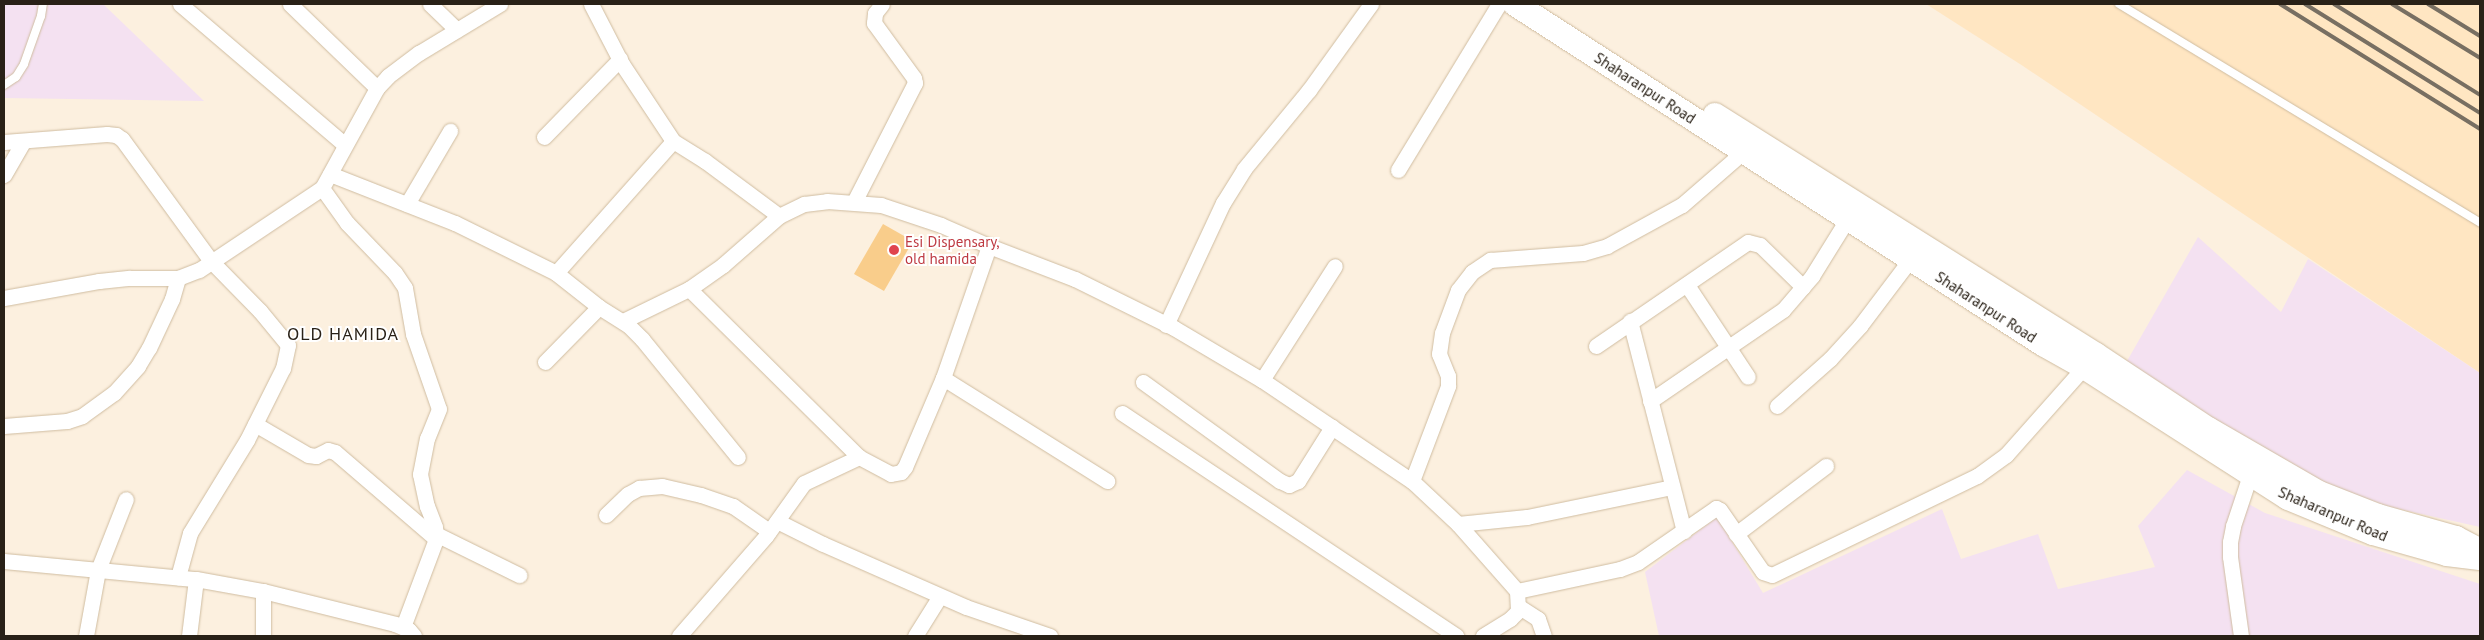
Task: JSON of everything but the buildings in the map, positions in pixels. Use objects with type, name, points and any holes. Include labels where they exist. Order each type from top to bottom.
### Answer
[{"type":"main road","name":"Shaharanpur Road","points":[[1515,4],[1742,152],[1848,218],[1916,252],[2043,344],[2084,367],[2288,498],[2374,533],[2447,554],[2480,558]]},
{"type":"main road","name":"Shaharanpur Road","points":[[1538,4],[1916,252],[2208,429],[2319,493],[2378,516],[2456,538],[2480,551]]},
{"type":"street","points":[[180,4],[344,144]]},
{"type":"street","points":[[290,4],[377,88]]},
{"type":"street","points":[[430,4],[457,30]]},
{"type":"street","points":[[4,298],[99,281],[130,278],[178,278],[199,270],[322,188],[344,144],[377,88],[400,66],[500,4]]},
{"type":"street","points":[[854,202],[915,83],[914,78],[874,24],[875,13],[882,4]]},
{"type":"street","points":[[1166,325],[1223,203],[1244,169],[1309,90],[1371,4]]},
{"type":"street","points":[[1398,170],[1499,4]]},
{"type":"street","points":[[598,8],[620,60],[644,100],[673,141],[705,161],[779,216]]},
{"type":"street","points":[[544,137],[620,60]]},
{"type":"street","points":[[407,204],[450,131]]},
{"type":"street","points":[[4,142],[116,135],[127,143],[211,261],[260,311],[288,345],[283,368],[255,424],[226,476],[190,533],[178,577]]},
{"type":"street","points":[[4,174],[24,141]]},
{"type":"street","points":[[556,273],[673,141]]},
{"type":"street","points":[[1412,481],[1448,386],[1448,376],[1439,354],[1442,333],[1458,290],[1472,272],[1490,260],[1583,253],[1607,246],[1682,205],[1742,152]]},
{"type":"street","points":[[330,174],[455,222],[556,273],[599,307],[622,321],[642,339],[738,457]]},
{"type":"street","points":[[4,561],[196,579],[263,591],[408,632],[436,537],[423,492],[420,474],[426,438],[439,409],[413,334],[405,288],[395,273],[347,223],[322,188]]},
{"type":"street","points":[[622,321],[689,289],[723,265],[779,216],[804,204],[827,201],[881,205],[941,225],[989,246],[1075,278],[1166,325],[1262,380],[1412,481],[1458,524],[1518,598],[1538,619],[1544,636]]},
{"type":"street","points":[[1650,401],[1783,310],[1803,287],[1848,218]]},
{"type":"street","points":[[1596,346],[1630,321],[1751,242],[1760,245],[1803,287]]},
{"type":"street","points":[[689,289],[859,457],[887,472],[901,472],[943,378],[989,246]]},
{"type":"street","points":[[1777,406],[1830,359],[1860,326],[1916,252]]},
{"type":"street","points":[[1262,380],[1335,266]]},
{"type":"street","points":[[4,426],[67,421],[82,416],[114,393],[138,366],[149,348],[172,299],[178,278]]},
{"type":"street","points":[[1686,285],[1748,377]]},
{"type":"street","points":[[545,362],[599,307]]},
{"type":"street","points":[[1630,321],[1684,531]]},
{"type":"street","points":[[1518,598],[1620,569],[1658,550],[1716,508],[1720,510],[1763,572],[1772,575],[1977,476],[2006,455],[2084,367]]},
{"type":"street","points":[[943,378],[1107,481]]},
{"type":"street","points":[[1143,382],[1280,481],[1290,485],[1298,481],[1332,427]]},
{"type":"street","points":[[1122,413],[1456,636]]},
{"type":"street","points":[[255,424],[308,455],[316,456],[328,450],[335,452],[436,537],[519,575]]},
{"type":"street","points":[[679,636],[773,526],[804,483],[859,457]]},
{"type":"street","points":[[1736,534],[1826,466]]},
{"type":"street","points":[[2241,636],[2230,557],[2230,542],[2233,526],[2250,475]]},
{"type":"street","points":[[606,515],[628,494],[639,488],[662,486],[701,495],[733,506],[773,526],[823,544],[940,596],[1050,636]]},
{"type":"street","points":[[1458,524],[1527,517],[1672,487]]},
{"type":"street","points":[[86,636],[98,570],[126,499]]},
{"type":"street","points":[[188,636],[196,579]]},
{"type":"street","points":[[263,591],[263,636]]},
{"type":"street","points":[[915,636],[940,596]]},
{"type":"street","points":[[1483,636],[1510,620],[1518,611],[1518,598]]},
{"type":"lane","points":[[4,85],[16,77],[24,64],[41,16],[43,4]]},
{"type":"lane","points":[[2118,4],[2480,223]]},
{"type":"shaded area","points":[[4,4],[103,4],[204,101],[4,98]]},
{"type":"shaded area","points":[[1926,4],[2480,4],[2480,373],[2023,66]]},
{"type":"shaded area","points":[[2198,237],[2281,312],[2308,259],[2480,373],[2480,527],[2390,507],[2321,484],[2123,368]]},
{"type":"shaded area","points":[[2187,470],[2265,513],[2480,584],[2480,636],[1659,636],[1645,572],[1717,517],[1763,593],[1942,509],[1961,559],[2038,534],[2058,589],[2155,567],[2138,526]]},
{"type":"railway","points":[[2280,4],[2480,129]]},
{"type":"railway","points":[[2305,4],[2480,113]]},
{"type":"railway","points":[[2334,4],[2480,95]]},
{"type":"railway","points":[[2392,4],[2480,58]]},
{"type":"railway","points":[[2428,4],[2480,36]]},
{"type":"place","name":"Esi Dispensary, old hamida","points":[[894,250]]},
{"type":"district","name":"OLD HAMIDA","points":[[343,334]]}]
